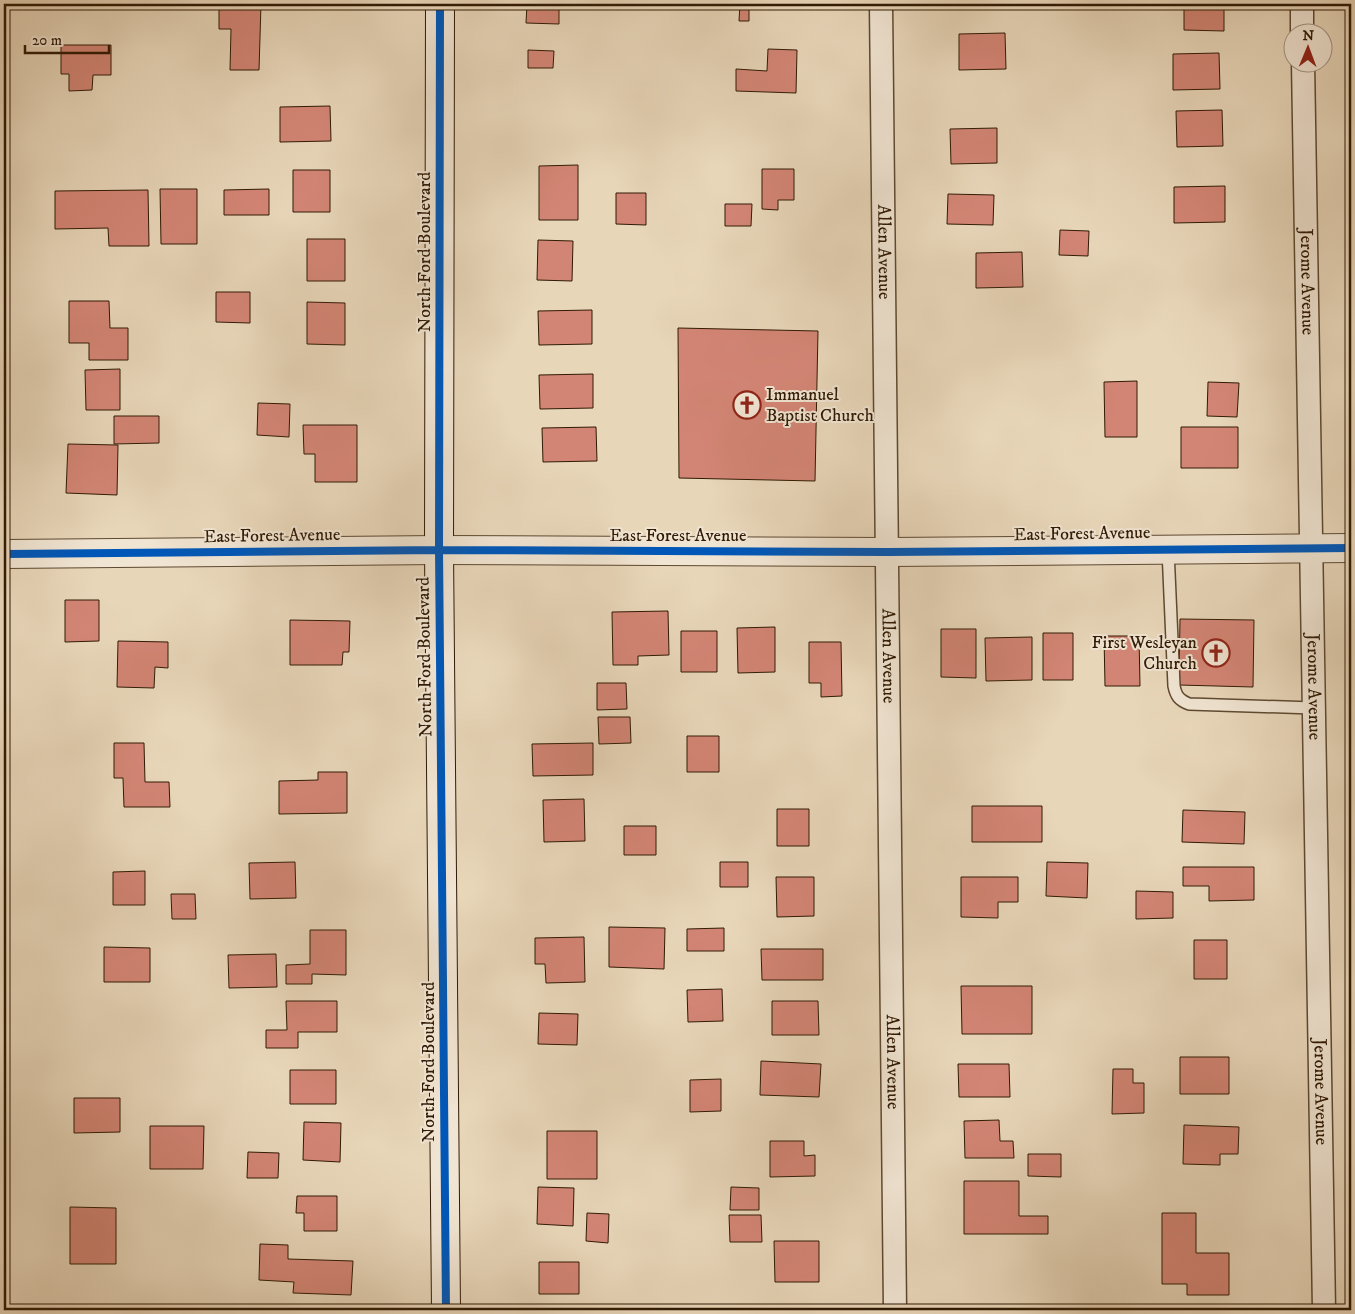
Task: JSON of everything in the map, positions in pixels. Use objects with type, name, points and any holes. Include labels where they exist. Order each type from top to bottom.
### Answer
[{"type":"street","name":"North Ford Boulevard","points":[[440,4],[439,550],[446,1310]]},
{"type":"street","name":"Allen Avenue","points":[[881,4],[895,1310]]},
{"type":"street","points":[[1302,4],[1302,22]]},
{"type":"street","name":"Jerome Avenue","points":[[1303,72],[1312,583],[1312,708],[1324,1310]]},
{"type":"street","name":"East Forest Avenue","points":[[4,554],[439,550],[888,552],[1168,548],[1351,548]]},
{"type":"lane","points":[[1168,548],[1174,686],[1176,694],[1181,701],[1189,704],[1312,708]]},
{"type":"building","points":[[219,4],[261,4],[259,70],[230,70],[231,29],[219,29]]},
{"type":"building","points":[[527,4],[559,4],[559,24],[526,23]]},
{"type":"building","points":[[740,4],[792,4],[791,7],[749,5],[749,21],[739,21]]},
{"type":"building","points":[[1184,4],[1224,4],[1224,31],[1184,30]]},
{"type":"building","points":[[1005,33],[1006,69],[959,70],[959,34]]},
{"type":"building","points":[[61,45],[111,45],[111,75],[93,75],[92,90],[69,91],[69,74],[61,74]]},
{"type":"building","points":[[768,49],[797,50],[796,93],[736,91],[736,69],[767,71]]},
{"type":"building","points":[[528,50],[554,51],[553,68],[528,68]]},
{"type":"building","points":[[1219,53],[1220,89],[1173,90],[1173,54]]},
{"type":"building","points":[[330,106],[331,141],[280,142],[280,107]]},
{"type":"building","points":[[1222,110],[1223,146],[1177,147],[1176,111]]},
{"type":"building","points":[[997,128],[997,163],[951,164],[950,129]]},
{"type":"building","points":[[578,165],[578,220],[539,220],[539,166]]},
{"type":"building","points":[[762,169],[794,169],[794,200],[778,200],[778,210],[762,209]]},
{"type":"building","points":[[293,170],[330,170],[330,212],[293,212]]},
{"type":"building","points":[[1225,186],[1225,222],[1174,223],[1174,187]]},
{"type":"building","points":[[160,189],[197,189],[197,244],[161,244]]},
{"type":"building","points":[[269,189],[269,215],[224,215],[224,190]]},
{"type":"building","points":[[148,190],[149,246],[109,246],[108,228],[55,229],[55,191]]},
{"type":"building","points":[[616,193],[646,193],[646,225],[616,224]]},
{"type":"building","points":[[948,194],[994,195],[993,225],[947,224]]},
{"type":"building","points":[[725,204],[752,204],[751,226],[725,226]]},
{"type":"building","points":[[1060,230],[1089,231],[1088,256],[1059,255]]},
{"type":"building","points":[[307,239],[345,239],[345,281],[307,281]]},
{"type":"building","points":[[538,240],[573,241],[572,281],[537,280]]},
{"type":"building","points":[[1022,252],[1023,287],[976,288],[976,253]]},
{"type":"building","points":[[216,292],[250,292],[250,323],[216,322]]},
{"type":"building","points":[[69,301],[109,301],[110,328],[128,328],[128,360],[89,360],[89,343],[69,343]]},
{"type":"building","points":[[307,302],[345,303],[345,345],[307,344]]},
{"type":"building","points":[[592,310],[592,344],[539,345],[538,311]]},
{"type":"building","name":"Immanuel Baptist Church","points":[[678,328],[818,331],[815,481],[679,478]]},
{"type":"building","points":[[120,369],[120,410],[86,410],[85,370]]},
{"type":"building","points":[[593,374],[593,408],[540,409],[539,375]]},
{"type":"building","points":[[1137,381],[1137,437],[1105,437],[1104,382]]},
{"type":"building","points":[[1208,382],[1239,383],[1237,417],[1207,416]]},
{"type":"building","points":[[258,403],[290,404],[289,437],[257,435]]},
{"type":"building","points":[[114,416],[159,416],[159,443],[114,444]]},
{"type":"building","points":[[303,425],[357,425],[357,482],[315,482],[315,454],[304,454]]},
{"type":"building","points":[[596,427],[597,461],[543,462],[542,428]]},
{"type":"building","points":[[1181,427],[1238,427],[1238,468],[1181,468]]},
{"type":"building","points":[[68,444],[118,445],[117,495],[66,493]]},
{"type":"building","points":[[65,600],[99,600],[99,641],[65,642]]},
{"type":"building","points":[[668,611],[669,655],[638,656],[638,665],[613,665],[612,612]]},
{"type":"building","name":"First Wesleyan Church","points":[[1180,619],[1254,620],[1253,687],[1179,685]]},
{"type":"building","points":[[290,620],[350,621],[349,652],[343,652],[342,665],[290,665]]},
{"type":"building","points":[[775,627],[775,672],[738,673],[737,628]]},
{"type":"building","points":[[941,629],[976,629],[976,678],[941,677]]},
{"type":"building","points":[[681,631],[717,631],[717,672],[681,672]]},
{"type":"building","points":[[1043,633],[1073,633],[1073,680],[1043,680]]},
{"type":"building","points":[[1104,636],[1139,636],[1140,686],[1105,686]]},
{"type":"building","points":[[1032,637],[1032,680],[986,681],[985,638]]},
{"type":"building","points":[[118,641],[168,642],[168,668],[155,667],[154,688],[117,687]]},
{"type":"building","points":[[809,642],[841,642],[842,696],[821,697],[821,683],[809,683]]},
{"type":"building","points":[[597,683],[626,683],[627,709],[597,710]]},
{"type":"building","points":[[598,717],[630,717],[631,743],[599,744]]},
{"type":"building","points":[[687,736],[719,736],[719,772],[687,772]]},
{"type":"building","points":[[114,743],[144,743],[145,782],[169,782],[170,807],[124,807],[123,778],[114,778]]},
{"type":"building","points":[[593,743],[593,775],[533,776],[532,744]]},
{"type":"building","points":[[318,772],[347,772],[347,813],[279,814],[279,781],[318,780]]},
{"type":"building","points":[[584,799],[585,841],[544,842],[543,800]]},
{"type":"building","points":[[972,806],[1042,806],[1042,842],[972,842]]},
{"type":"building","points":[[777,809],[809,809],[809,846],[777,846]]},
{"type":"building","points":[[1183,810],[1245,812],[1244,844],[1182,842]]},
{"type":"building","points":[[624,826],[656,826],[656,855],[624,855]]},
{"type":"building","points":[[295,862],[296,898],[250,899],[249,863]]},
{"type":"building","points":[[720,862],[748,862],[748,887],[720,887]]},
{"type":"building","points":[[1047,862],[1088,863],[1087,898],[1046,896]]},
{"type":"building","points":[[1183,867],[1254,867],[1254,900],[1209,901],[1209,886],[1183,886]]},
{"type":"building","points":[[145,871],[145,905],[113,905],[113,872]]},
{"type":"building","points":[[776,877],[814,877],[814,916],[777,917]]},
{"type":"building","points":[[961,877],[1018,877],[1018,902],[998,902],[998,918],[961,917]]},
{"type":"building","points":[[1136,891],[1173,892],[1173,918],[1136,919]]},
{"type":"building","points":[[171,894],[195,894],[196,919],[172,919]]},
{"type":"building","points":[[609,927],[665,928],[664,969],[609,967]]},
{"type":"building","points":[[724,928],[724,951],[687,951],[687,929]]},
{"type":"building","points":[[310,930],[346,930],[346,975],[312,974],[312,984],[286,984],[286,965],[310,964]]},
{"type":"building","points":[[584,937],[585,982],[546,983],[545,964],[535,964],[535,938]]},
{"type":"building","points":[[1194,940],[1227,940],[1227,979],[1194,979]]},
{"type":"building","points":[[104,947],[150,948],[150,982],[104,982]]},
{"type":"building","points":[[761,949],[823,949],[823,980],[762,980]]},
{"type":"building","points":[[276,954],[277,987],[229,988],[228,955]]},
{"type":"building","points":[[961,986],[1032,986],[1032,1034],[962,1034]]},
{"type":"building","points":[[722,989],[723,1021],[688,1022],[687,990]]},
{"type":"building","points":[[286,1001],[337,1001],[337,1032],[298,1032],[298,1048],[266,1048],[266,1030],[287,1030]]},
{"type":"building","points":[[772,1001],[818,1001],[819,1035],[772,1035]]},
{"type":"building","points":[[539,1013],[578,1014],[577,1045],[538,1044]]},
{"type":"building","points":[[1180,1057],[1229,1057],[1229,1094],[1180,1094]]},
{"type":"building","points":[[761,1061],[821,1064],[819,1097],[760,1095]]},
{"type":"building","points":[[958,1064],[1009,1064],[1010,1097],[959,1097]]},
{"type":"building","points":[[1113,1069],[1133,1069],[1133,1083],[1144,1083],[1144,1113],[1112,1114]]},
{"type":"building","points":[[290,1070],[336,1070],[336,1104],[290,1104]]},
{"type":"building","points":[[721,1079],[721,1111],[690,1112],[690,1080]]},
{"type":"building","points":[[74,1098],[120,1098],[120,1132],[74,1133]]},
{"type":"building","points":[[999,1120],[1000,1141],[1013,1141],[1014,1158],[965,1158],[964,1121]]},
{"type":"building","points":[[304,1122],[341,1123],[340,1162],[303,1160]]},
{"type":"building","points":[[1184,1125],[1239,1127],[1238,1154],[1220,1154],[1220,1165],[1183,1164]]},
{"type":"building","points":[[150,1126],[204,1126],[203,1169],[150,1169]]},
{"type":"building","points":[[547,1131],[597,1131],[597,1179],[547,1179]]},
{"type":"building","points":[[770,1141],[804,1141],[804,1156],[815,1155],[815,1176],[770,1177]]},
{"type":"building","points":[[248,1152],[279,1153],[278,1178],[247,1178]]},
{"type":"building","points":[[1028,1154],[1061,1154],[1061,1177],[1028,1176]]},
{"type":"building","points":[[964,1181],[1019,1181],[1019,1216],[1048,1216],[1048,1234],[964,1234]]},
{"type":"building","points":[[538,1187],[574,1188],[573,1226],[537,1224]]},
{"type":"building","points":[[731,1187],[759,1188],[759,1210],[730,1210]]},
{"type":"building","points":[[297,1196],[337,1196],[337,1231],[304,1231],[304,1213],[296,1213]]},
{"type":"building","points":[[70,1207],[116,1208],[116,1264],[70,1264]]},
{"type":"building","points":[[587,1213],[609,1214],[608,1243],[586,1241]]},
{"type":"building","points":[[1162,1213],[1196,1213],[1196,1253],[1229,1253],[1229,1295],[1187,1295],[1187,1284],[1162,1284]]},
{"type":"building","points":[[729,1215],[761,1215],[762,1242],[730,1242]]},
{"type":"building","points":[[774,1241],[819,1241],[819,1282],[775,1282]]},
{"type":"building","points":[[260,1244],[288,1245],[288,1259],[353,1261],[351,1295],[293,1293],[294,1282],[259,1280]]},
{"type":"building","points":[[539,1262],[579,1262],[579,1294],[539,1294]]},
{"type":"cycle path","points":[[440,4],[439,550],[446,1310]]},
{"type":"cycle path","points":[[4,554],[439,550],[888,552],[1351,548]]},
{"type":"place","name":"Immanuel Baptist Church","points":[[747,405]]},
{"type":"place","name":"First Wesleyan Church","points":[[1216,653]]}]
